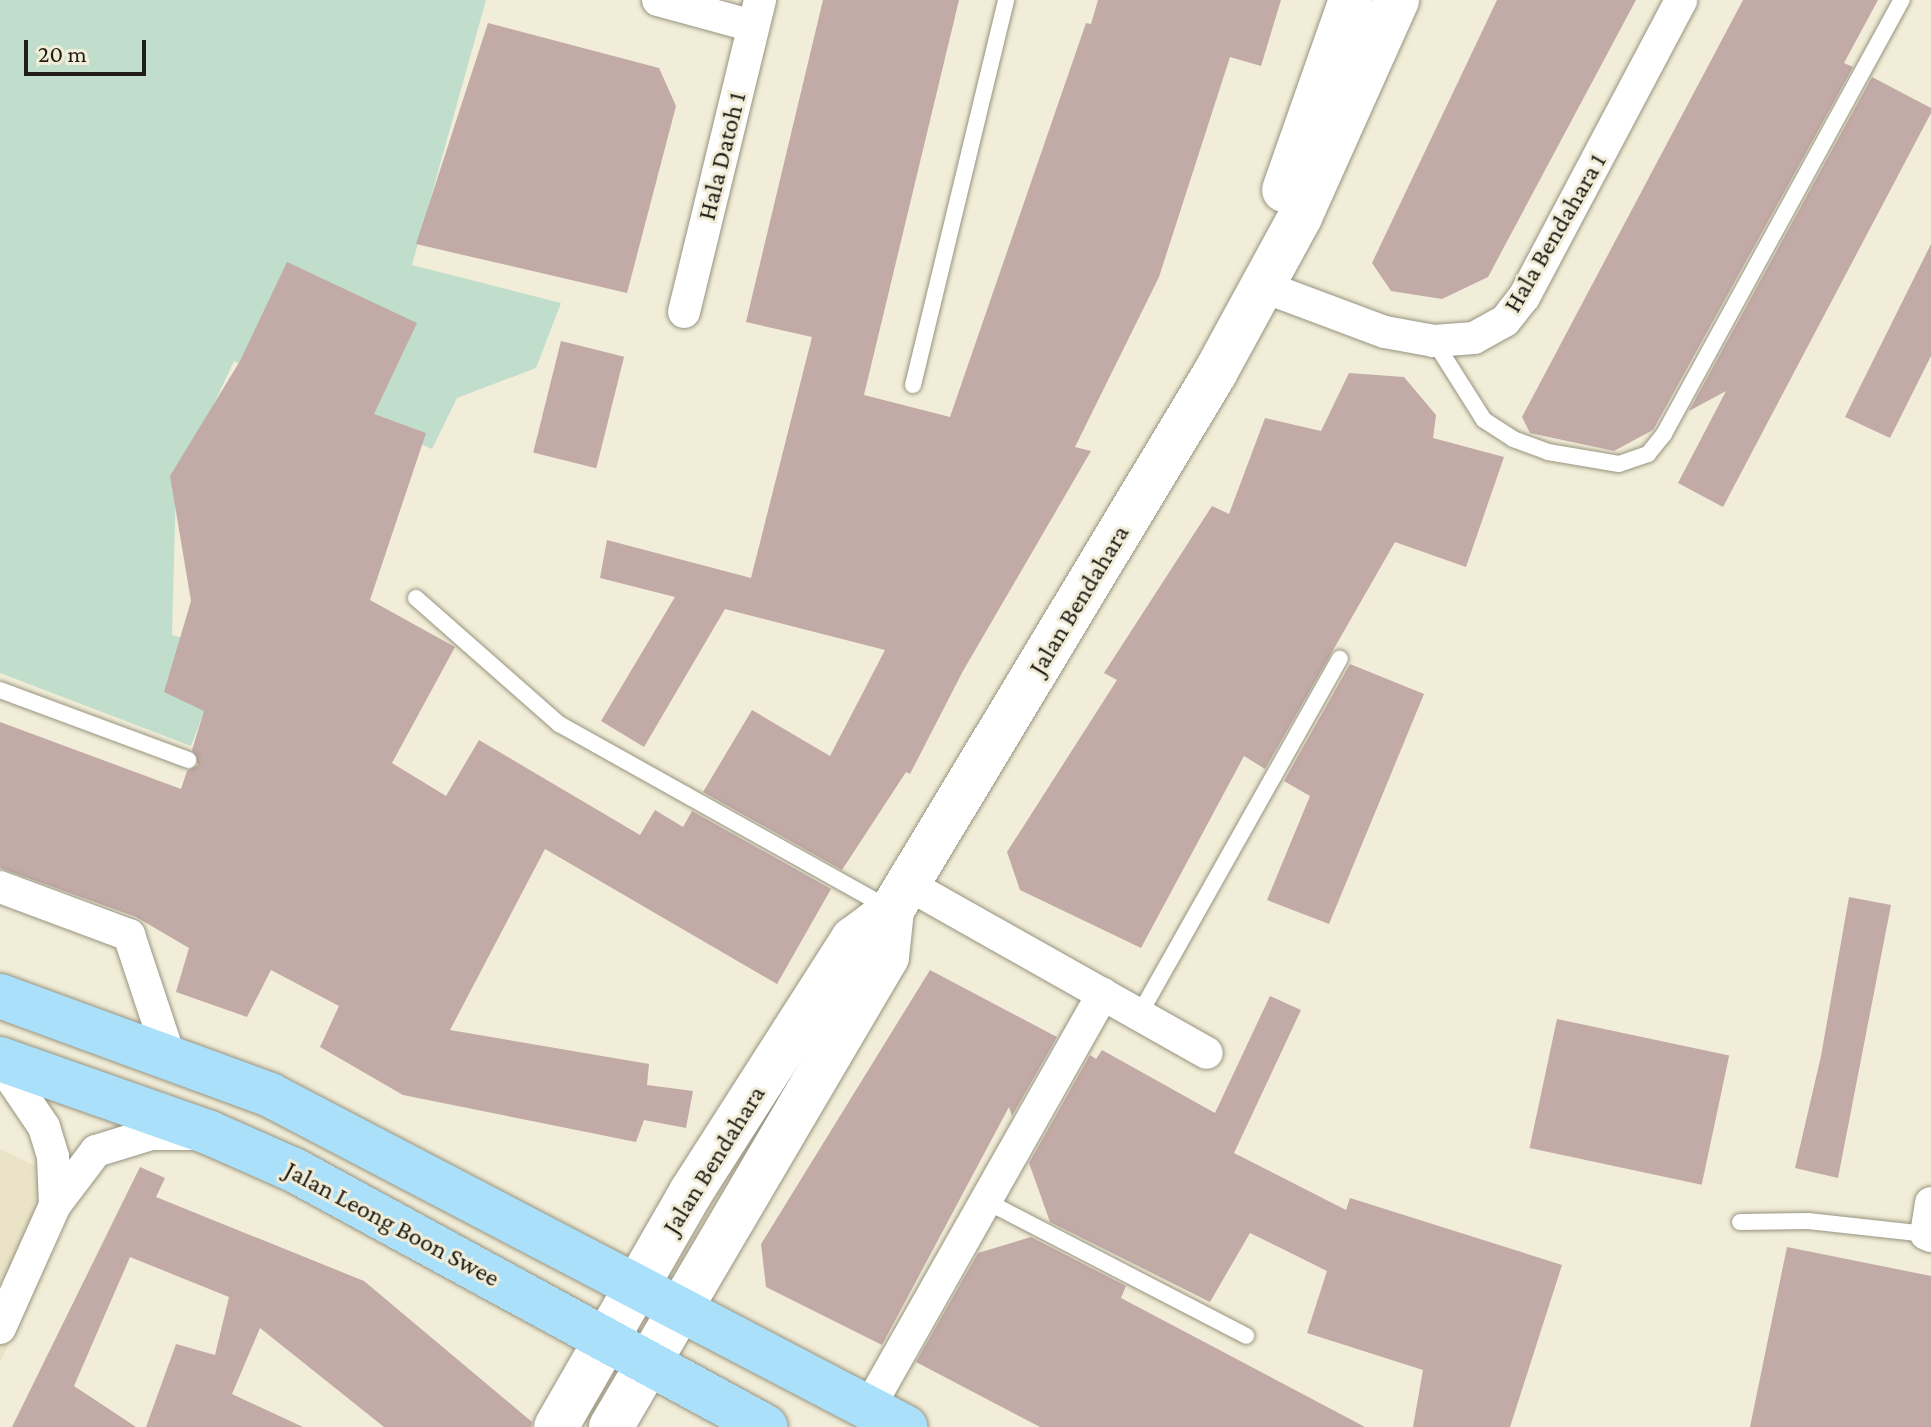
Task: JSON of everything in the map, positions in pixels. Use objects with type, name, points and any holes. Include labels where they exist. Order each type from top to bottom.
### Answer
[{"type":"main road","name":"Jalan Bendahara","points":[[1259,285],[1278,208],[1351,0]]},
{"type":"main road","name":"Jalan Bendahara","points":[[556,1427],[642,1327],[887,957],[899,897],[1215,373],[1259,285],[1300,217],[1397,0]]},
{"type":"main road","name":"Jalan Leong Boon Swee","points":[[0,996],[169,1055],[270,1095],[642,1327],[766,1427]]},
{"type":"main road","name":"Jalan Leong Boon Swee","points":[[0,1060],[210,1133],[388,1218],[642,1327],[887,1418]]},
{"type":"main road","name":"Jalan Bendahara","points":[[611,1427],[642,1327]]},
{"type":"street","points":[[658,0],[757,13]]},
{"type":"street","name":"Hala Bendahara 1","points":[[1259,285],[1385,332],[1434,341],[1474,338],[1505,321],[1524,297],[1681,0]]},
{"type":"street","name":"Hala Datoh 1","points":[[684,312],[757,13]]},
{"type":"street","points":[[0,887],[129,935],[169,1055]]},
{"type":"street","points":[[899,897],[1103,994],[1207,1053]]},
{"type":"street","points":[[887,1418],[986,1201],[1103,994]]},
{"type":"street","points":[[0,1060],[44,1127],[53,1157],[55,1205]]},
{"type":"street","points":[[0,1328],[55,1205],[96,1151],[118,1141],[151,1134],[210,1133]]},
{"type":"lane","points":[[913,385],[1006,0]]},
{"type":"lane","points":[[1434,341],[1484,420],[1513,439],[1548,452],[1619,464],[1648,454],[1664,434],[1902,0]]},
{"type":"lane","points":[[416,598],[559,724],[899,897]]},
{"type":"lane","points":[[1139,1015],[1340,659]]},
{"type":"lane","points":[[0,690],[188,760]]},
{"type":"lane","points":[[986,1201],[1246,1336]]},
{"type":"lane","points":[[1740,1222],[1929,1224]]},
{"type":"shaded area","points":[[0,1149],[79,1186],[0,1363]]},
{"type":"green space","points":[[0,0],[486,0],[412,265],[561,303],[536,368],[457,398],[432,449],[234,361],[176,485],[172,635],[227,651],[191,746],[0,673]]},
{"type":"building","points":[[823,0],[959,0],[864,395],[950,417],[1086,23],[1091,24],[1098,0],[1281,0],[1261,66],[1230,57],[1159,277],[1075,447],[1091,451],[963,671],[910,774],[906,772],[842,870],[703,792],[752,710],[830,756],[885,650],[725,609],[644,747],[601,721],[675,597],[600,578],[607,540],[751,578],[812,337],[746,322]]},
{"type":"building","points":[[1497,0],[1636,0],[1488,277],[1442,299],[1391,291],[1372,263]]},
{"type":"building","points":[[1743,0],[1878,0],[1844,63],[1853,67],[1653,430],[1614,451],[1530,433],[1522,417]]},
{"type":"building","points":[[488,23],[659,68],[676,106],[627,293],[416,244]]},
{"type":"building","points":[[1872,77],[1931,108],[1931,113],[1723,507],[1678,483],[1726,391],[1689,411]]},
{"type":"building","points":[[1931,244],[1931,356],[1890,438],[1845,417]]},
{"type":"building","points":[[287,262],[417,323],[374,414],[426,433],[370,600],[455,647],[392,763],[446,796],[479,740],[640,835],[655,810],[683,827],[692,811],[831,889],[777,984],[545,849],[450,1030],[649,1064],[647,1085],[693,1091],[686,1128],[644,1120],[636,1142],[403,1095],[320,1047],[339,1006],[271,970],[247,1017],[176,992],[189,948],[136,917],[0,868],[0,722],[181,789],[187,771],[198,765],[192,750],[204,711],[164,692],[191,601],[170,476],[240,361]]},
{"type":"building","points":[[561,341],[624,357],[596,468],[533,453]]},
{"type":"building","points":[[1349,373],[1404,377],[1436,415],[1433,438],[1504,457],[1466,567],[1395,542],[1265,769],[1244,756],[1141,948],[1020,890],[1007,852],[1117,680],[1104,673],[1212,506],[1229,514],[1265,418],[1321,431]]},
{"type":"building","points":[[1350,664],[1424,694],[1329,924],[1267,900],[1310,796],[1284,781]]},
{"type":"building","points":[[1849,897],[1891,905],[1838,1178],[1795,1168],[1821,1056]]},
{"type":"building","points":[[930,970],[1057,1037],[1012,1116],[1009,1107],[882,1345],[766,1287],[761,1244]]},
{"type":"building","points":[[1270,996],[1301,1010],[1234,1153],[1346,1210],[1350,1198],[1562,1265],[1510,1427],[1413,1427],[1423,1370],[1307,1333],[1327,1271],[1250,1233],[1210,1302],[1050,1222],[1029,1163],[1090,1055],[1096,1059],[1102,1050],[1215,1113]]},
{"type":"building","points":[[1557,1019],[1729,1056],[1702,1185],[1530,1148]]},
{"type":"building","points":[[140,1167],[165,1178],[156,1197],[364,1281],[532,1422],[531,1427],[384,1427],[260,1328],[232,1394],[303,1427],[146,1427],[176,1344],[215,1355],[229,1297],[130,1257],[74,1386],[136,1427],[12,1427]]},
{"type":"building","points":[[1031,1237],[1126,1286],[1121,1298],[1365,1427],[1040,1427],[916,1362],[978,1253]]},
{"type":"building","points":[[1787,1247],[1931,1276],[1931,1427],[1750,1427]]}]
